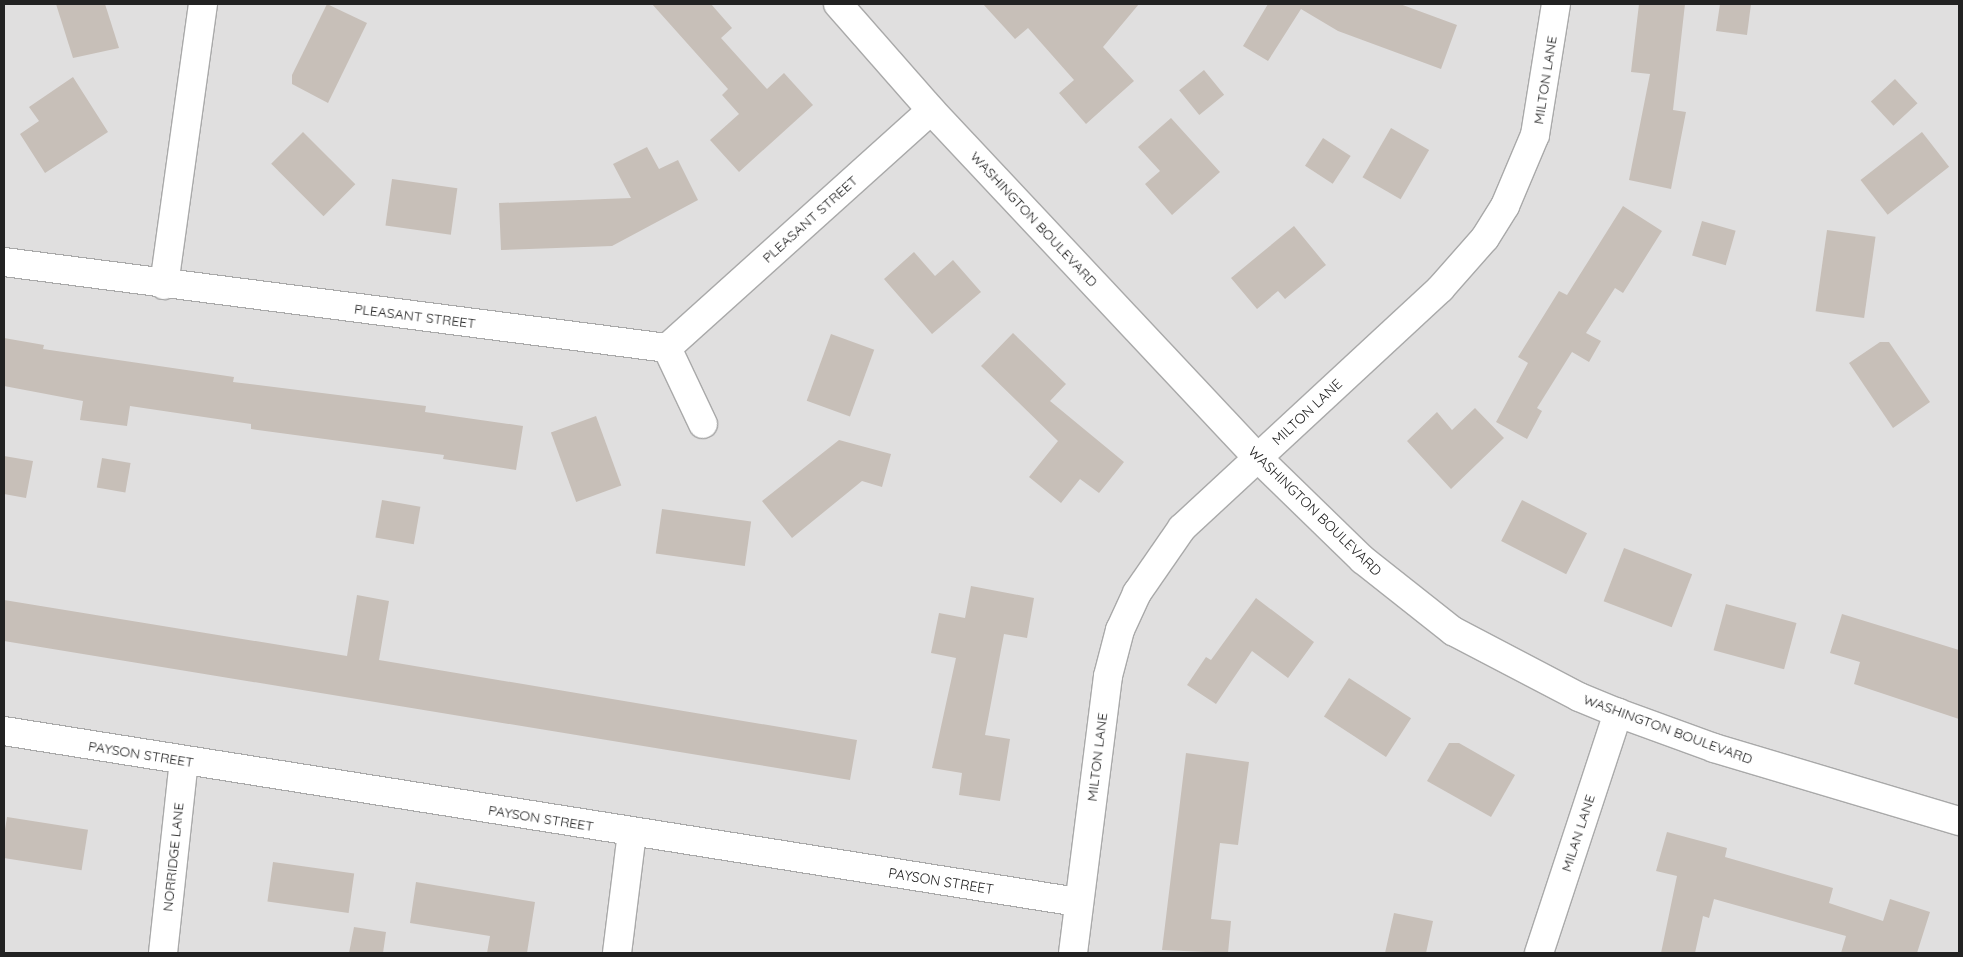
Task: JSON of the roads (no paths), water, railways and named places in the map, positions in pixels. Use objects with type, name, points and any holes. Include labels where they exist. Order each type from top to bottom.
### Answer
[{"type":"street","points":[[164,285],[204,4]]},
{"type":"street","name":"WASHINGTON BOULEVARD","points":[[838,4],[931,110],[1258,458],[1363,560],[1453,631],[1579,697],[1618,713],[1714,748],[1959,821]]},
{"type":"street","name":"MILTON LANE","points":[[1073,953],[1108,676],[1124,621],[1152,568],[1182,528],[1440,289],[1485,238],[1505,206],[1535,135],[1556,4]]},
{"type":"street","name":"PLEASANT STREET","points":[[4,262],[164,285],[667,348],[931,110]]},
{"type":"street","points":[[667,348],[703,424]]},
{"type":"street","name":"MILAN LANE","points":[[1539,953],[1618,713]]},
{"type":"street","name":"PAYSON STREET","points":[[4,731],[1078,902]]},
{"type":"street","name":"NORRIDGE LANE","points":[[163,953],[184,761]]},
{"type":"street","points":[[617,953],[632,832]]}]
